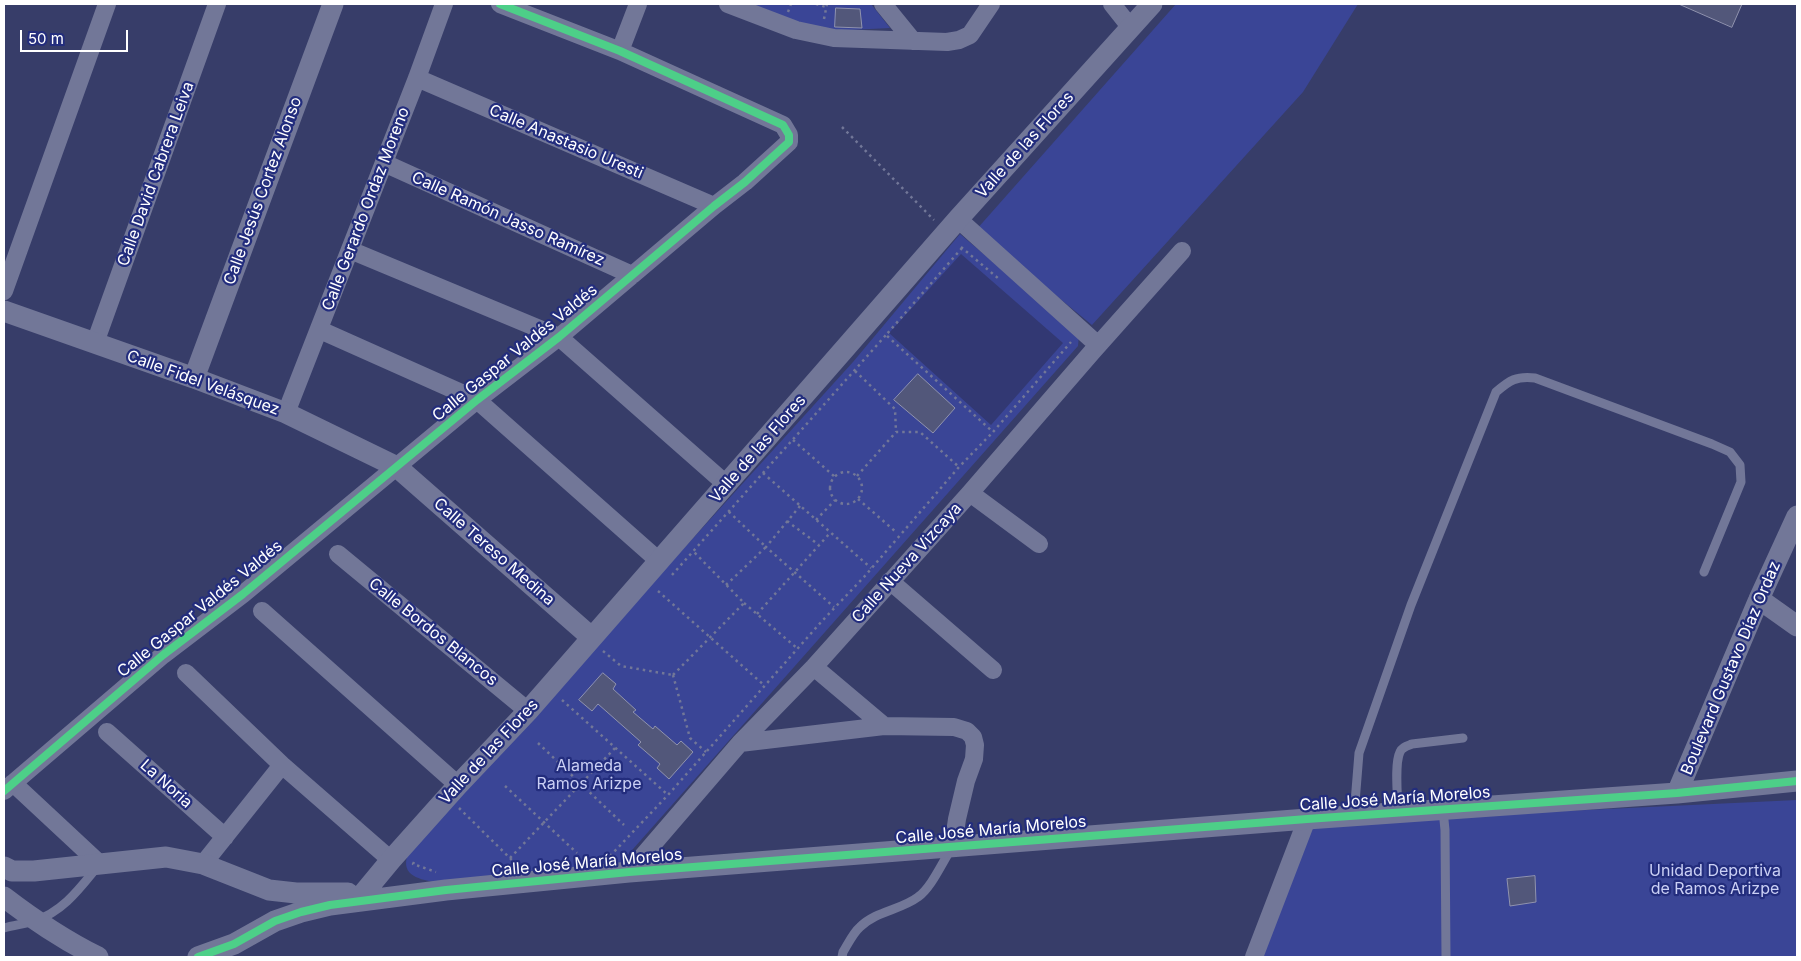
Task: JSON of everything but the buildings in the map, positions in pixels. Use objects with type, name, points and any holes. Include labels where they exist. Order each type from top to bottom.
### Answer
[{"type":"street","points":[[4,291],[106,4]]},
{"type":"street","name":"Calle David Cabrera Leiva","points":[[95,343],[217,4]]},
{"type":"street","name":"Calle Jesús Cortez Alonso","points":[[194,378],[332,4]]},
{"type":"street","name":"Calle Gerardo Ordaz Moreno","points":[[286,413],[418,78],[444,4]]},
{"type":"street","name":"Calle Gaspar Valdés Valdés","points":[[8,787],[163,655],[243,594],[477,400],[559,338],[714,206],[745,182],[789,142],[789,136],[783,125],[620,51],[500,4]]},
{"type":"street","points":[[620,51],[638,4]]},
{"type":"street","points":[[728,4],[796,30],[834,38],[947,42],[959,40],[970,35],[991,4]]},
{"type":"street","points":[[883,4],[913,41]]},
{"type":"street","points":[[1112,4],[1131,28]]},
{"type":"street","name":"Valle de las Flores","points":[[367,897],[391,860],[458,784],[596,643],[659,560],[727,485],[952,226],[1152,4]]},
{"type":"street","name":"Calle Anastasio Uresti","points":[[418,78],[714,206]]},
{"type":"street","name":"Calle Ramón Jasso Ramírez","points":[[384,163],[632,275]]},
{"type":"street","points":[[952,226],[1098,345]]},
{"type":"street","points":[[350,250],[559,338],[727,485]]},
{"type":"street","name":"Calle Nueva Vizcaya","points":[[628,872],[740,743],[814,667],[970,494],[1098,345],[1182,251]]},
{"type":"street","name":"Calle Fidel Velásquez","points":[[4,311],[194,378],[286,413],[397,467]]},
{"type":"street","points":[[320,330],[477,400],[659,560]]},
{"type":"street","name":"Calle Tereso Medina","points":[[397,467],[596,643]]},
{"type":"street","points":[[970,494],[1039,544]]},
{"type":"street","name":"Boulevard Gustavo Díaz Ordaz","points":[[1677,793],[1759,599],[1797,516]]},
{"type":"street","name":"Calle Bordos Blancos","points":[[338,554],[528,711]]},
{"type":"street","points":[[890,581],[993,670]]},
{"type":"street","points":[[1759,599],[1796,624]]},
{"type":"street","points":[[262,611],[458,784]]},
{"type":"street","points":[[814,667],[884,726]]},
{"type":"street","points":[[186,674],[282,765],[391,860]]},
{"type":"street","points":[[740,743],[884,726],[954,727],[967,731],[973,737],[975,746],[974,759],[966,781],[953,847]]},
{"type":"street","name":"La Noria","points":[[107,732],[225,837]]},
{"type":"street","points":[[204,864],[282,765]]},
{"type":"street","name":"Calle José María Morelos","points":[[198,957],[234,944],[287,916],[367,897],[628,872],[1398,812],[1677,793],[1797,781]]},
{"type":"street","points":[[8,787],[100,864]]},
{"type":"street","points":[[1254,957],[1307,819]]},
{"type":"street","name":"Calle José María Morelos","points":[[4,867],[12,871],[34,872],[166,858],[204,864],[269,890],[367,897]]},
{"type":"street","points":[[4,897],[35,921],[69,943],[98,957]]},
{"type":"lane","points":[[1354,816],[1359,753],[1411,605],[1496,392],[1507,382],[1521,377],[1535,378],[1730,452],[1740,465],[1741,482],[1704,572]]},
{"type":"lane","points":[[1398,812],[1397,762],[1400,752],[1405,746],[1463,738]]},
{"type":"lane","points":[[1443,809],[1445,830],[1446,957]]},
{"type":"lane","points":[[842,957],[843,952],[860,927],[881,913],[901,906],[919,896],[930,884],[953,847]]},
{"type":"lane","points":[[4,928],[35,921],[55,911],[76,894],[100,864]]},
{"type":"path","points":[[816,4],[826,6],[823,24]]},
{"type":"path","points":[[842,128],[952,226],[962,248],[1003,282]]},
{"type":"path","points":[[834,477],[793,440],[962,248]]},
{"type":"path","points":[[886,335],[993,432]]},
{"type":"path","points":[[610,856],[668,795],[822,621],[872,569],[1070,342]]},
{"type":"path","points":[[854,371],[895,409],[896,432],[856,476]]},
{"type":"path","points":[[896,432],[920,432],[959,467]]},
{"type":"path","points":[[843,472],[856,476],[860,480],[861,490],[858,498],[849,503],[844,503],[832,496],[830,486],[834,477],[843,472]]},
{"type":"path","points":[[763,473],[872,569]]},
{"type":"path","points":[[858,498],[896,532]]},
{"type":"path","points":[[816,520],[836,500]]},
{"type":"path","points":[[726,585],[766,546],[800,506]]},
{"type":"path","points":[[728,511],[834,607]]},
{"type":"path","points":[[787,521],[819,545]]},
{"type":"path","points":[[757,614],[830,533]]},
{"type":"path","points":[[694,552],[744,603],[798,648]]},
{"type":"path","points":[[658,591],[765,687]]},
{"type":"path","points":[[673,675],[744,603]]},
{"type":"path","points":[[596,643],[621,666],[673,675]]},
{"type":"path","points":[[673,675],[690,738],[706,752]]},
{"type":"path","points":[[560,698],[668,795]]},
{"type":"path","points":[[538,743],[624,825]]},
{"type":"path","points":[[510,858],[616,748]]},
{"type":"path","points":[[505,786],[577,853]]},
{"type":"path","points":[[458,806],[520,868],[511,869]]},
{"type":"path","points":[[415,858],[413,864],[441,873]]},
{"type":"green space","points":[[744,4],[871,4],[890,28],[810,32]]},
{"type":"green space","points":[[1176,4],[1358,4],[1303,92],[1092,325],[976,230]]},
{"type":"green space","name":"Alameda Ramos Arizpe","points":[[960,234],[1079,335],[1078,346],[618,866],[435,882],[411,874],[406,865],[409,851],[853,362]]},
{"type":"green space","name":"Unidad Deportiva de Ramos Arizpe","points":[[1797,800],[1797,957],[1260,957],[1312,823]]},
{"type":"water","points":[[961,254],[1063,343],[991,425],[889,333]]},
{"type":"cycle path","points":[[4,791],[163,655],[243,594],[477,400],[559,337],[745,182],[789,142],[789,135],[783,125],[620,51],[500,4]]},
{"type":"cycle path","points":[[198,957],[234,944],[275,921],[301,912],[330,905],[446,890],[629,872],[1307,819],[1677,793],[1797,781]]}]
